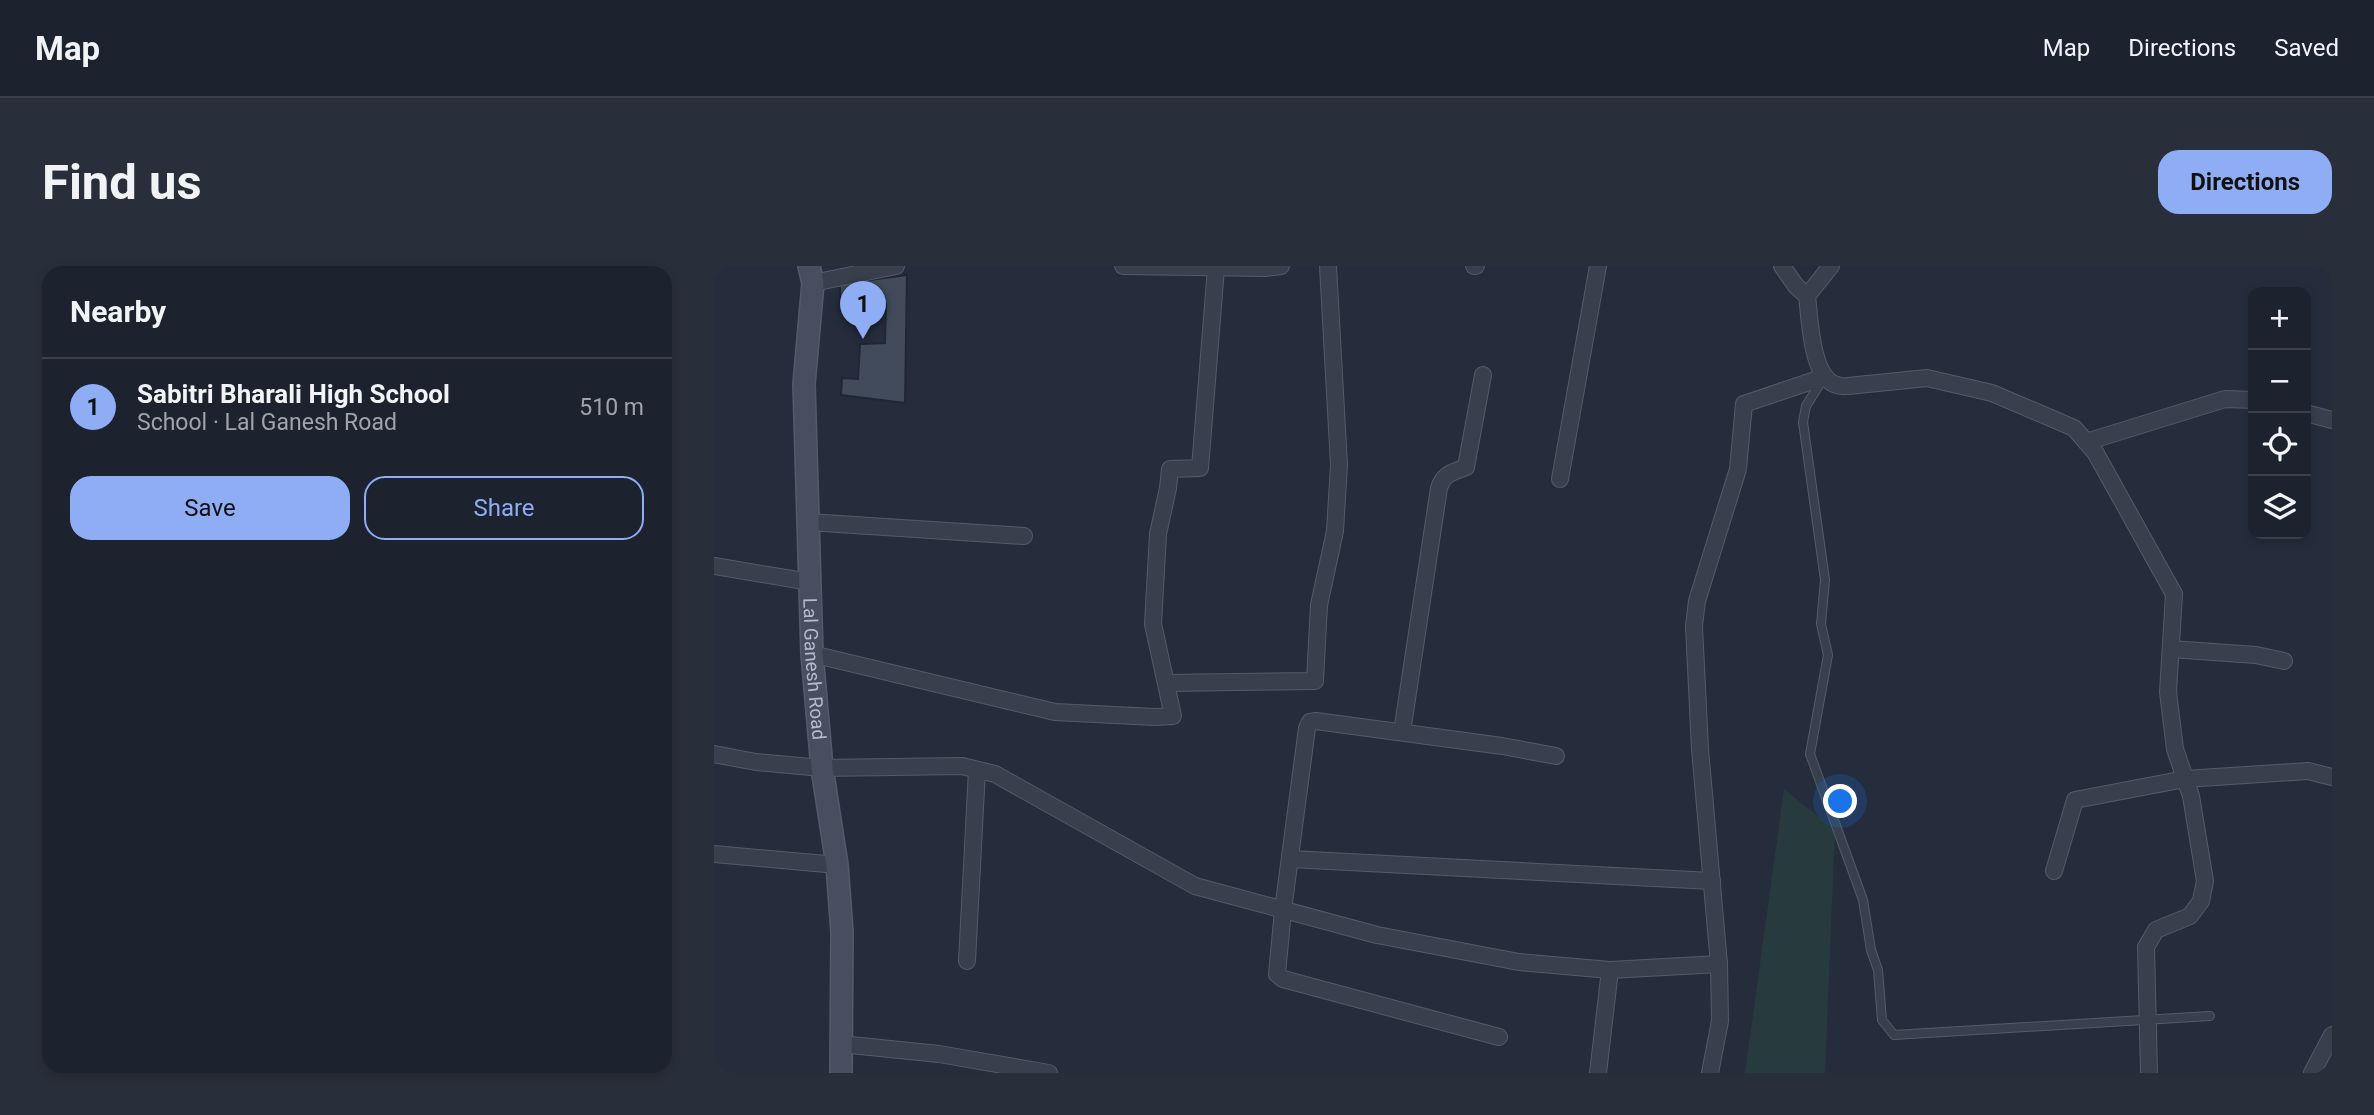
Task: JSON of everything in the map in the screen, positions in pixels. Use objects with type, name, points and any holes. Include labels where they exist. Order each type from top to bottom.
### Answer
[{"type":"main road","name":"Lal Ganesh Road","points":[[811,275],[804,384],[812,654],[822,768],[837,865],[842,932],[841,1073]]},
{"type":"street","points":[[811,275],[896,266]]},
{"type":"street","points":[[1123,266],[1281,266]]},
{"type":"street","points":[[1166,683],[1315,681],[1319,605],[1335,531],[1339,466],[1328,266]]},
{"type":"street","points":[[1560,479],[1598,266]]},
{"type":"street","points":[[1782,266],[1807,296],[1815,354],[1824,377],[1836,385],[1927,378],[1992,393],[2074,428],[2095,452],[2175,594],[2168,692],[2175,749],[2191,796],[2205,881],[2201,901],[2190,916],[2156,930],[2146,947],[2148,1073]]},
{"type":"street","points":[[1807,296],[1831,266]]},
{"type":"street","points":[[812,654],[1055,712],[1155,718],[1173,716],[1153,624],[1158,534],[1170,469],[1199,468],[1216,268]]},
{"type":"street","points":[[1402,732],[1439,488],[1447,473],[1466,467],[1483,375]]},
{"type":"street","points":[[1710,1073],[1720,1021],[1695,653],[1697,601],[1738,469],[1744,404],[1824,377]]},
{"type":"street","points":[[2086,442],[2225,399],[2248,400]]},
{"type":"street","points":[[2311,414],[2332,420]]},
{"type":"street","points":[[808,522],[1024,536]]},
{"type":"street","points":[[714,566],[810,582]]},
{"type":"street","points":[[2171,649],[2256,655],[2284,661]]},
{"type":"street","points":[[1499,1037],[1283,979],[1277,974],[1307,728],[1310,722],[1316,721],[1502,746],[1556,757]]},
{"type":"street","points":[[714,754],[756,762],[822,768],[962,766],[995,774],[1195,886],[1377,935],[1519,962],[1610,970],[1718,964]]},
{"type":"street","points":[[967,961],[977,770]]},
{"type":"street","points":[[2053,871],[2075,800],[2185,779],[2308,771],[2332,777]]},
{"type":"street","points":[[714,854],[837,865]]},
{"type":"street","points":[[1291,859],[1712,881]]},
{"type":"street","points":[[1598,1073],[1610,970]]},
{"type":"street","points":[[2312,1073],[2332,1035]]},
{"type":"street","points":[[841,1044],[939,1055],[1049,1073]]},
{"type":"lane","points":[[1824,377],[1806,406],[1803,422],[1825,580],[1821,624],[1828,655],[1810,754],[1863,900],[1871,950],[1878,970],[1882,1020],[1894,1035],[2210,1016]]},
{"type":"green space","points":[[1784,789],[1835,830],[1825,1073],[1745,1073]]},
{"type":"building","points":[[907,275],[905,403],[841,395],[842,378],[858,379],[860,344],[885,343],[886,304],[840,303],[840,284]]},
{"type":"place","name":"Sabitri Bharali High School","points":[[863,339]]}]
